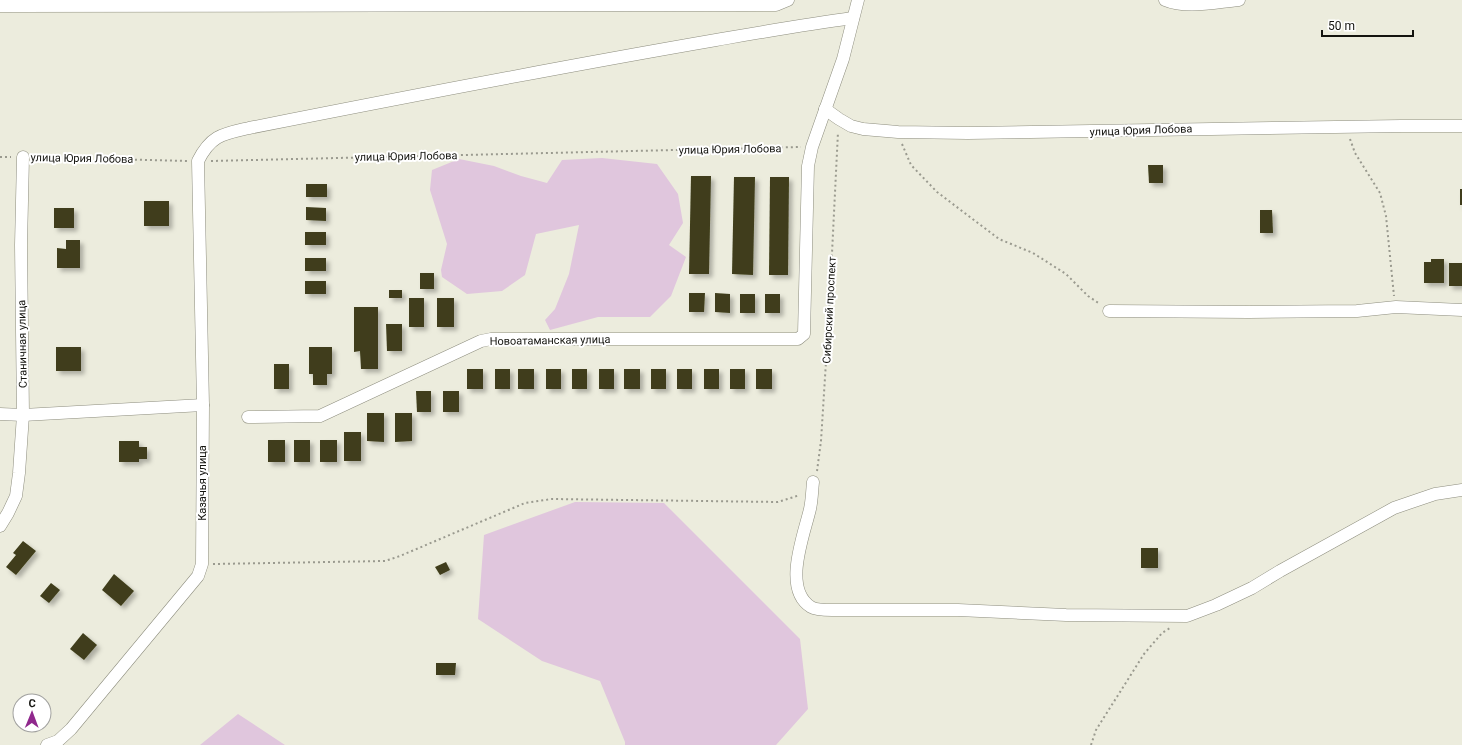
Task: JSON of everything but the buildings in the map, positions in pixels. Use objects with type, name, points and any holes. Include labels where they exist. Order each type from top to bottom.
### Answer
[{"type":"street","points":[[0,6],[776,5],[788,0]]},
{"type":"street","name":"Сибирский проспект","points":[[798,339],[804,334],[806,323],[808,166],[812,147],[842,64],[858,0]]},
{"type":"street","points":[[1165,0],[1170,2],[1191,4],[1239,0]]},
{"type":"street","points":[[198,161],[204,148],[214,139],[228,133],[249,128],[438,90],[640,53],[802,25],[853,18]]},
{"type":"street","name":"улица Юрия Лобова","points":[[825,109],[851,126],[863,129],[898,132],[1070,132],[1462,126]]},
{"type":"street","name":"Станичная улица","points":[[0,526],[8,514],[16,496],[23,415],[21,244],[23,156]]},
{"type":"street","name":"Казачья улица","points":[[47,745],[58,741],[71,729],[198,576],[202,564],[203,405],[198,161]]},
{"type":"street","points":[[1109,311],[1249,312],[1357,310],[1396,307],[1462,310]]},
{"type":"street","name":"Новоатаманская улица","points":[[248,417],[320,416],[481,341],[499,339],[798,339]]},
{"type":"street","points":[[0,414],[23,415],[203,405]]},
{"type":"street","points":[[813,482],[810,507],[798,558],[796,580],[802,599],[812,608],[832,610],[958,610],[1074,615],[1187,616],[1216,605],[1252,588],[1394,508],[1435,494],[1462,490]]},
{"type":"path","name":"Сибирский проспект","points":[[202,564],[385,561],[525,503],[552,499],[778,502],[800,495],[812,484],[818,470],[829,314],[839,119]]},
{"type":"path","points":[[1345,127],[1355,153],[1380,193],[1386,216],[1396,307]]},
{"type":"path","points":[[898,132],[912,165],[938,192],[999,239],[1032,254],[1066,274],[1088,296],[1109,311]]},
{"type":"path","name":"улица Юрия Лобова","points":[[0,157],[23,156],[198,161],[812,147]]},
{"type":"path","points":[[1092,745],[1096,730],[1144,654],[1162,633],[1187,616]]},
{"type":"shaded area","points":[[602,158],[657,164],[678,194],[683,223],[669,245],[686,257],[671,296],[650,317],[598,317],[550,330],[545,320],[555,309],[569,274],[579,225],[536,234],[525,275],[502,291],[467,294],[442,277],[441,270],[447,244],[430,190],[432,170],[459,159],[494,166],[521,176],[547,183],[562,160]]},
{"type":"shaded area","points":[[575,502],[664,503],[800,639],[808,709],[776,745],[625,745],[600,681],[542,661],[478,619],[484,535]]},
{"type":"shaded area","points":[[238,714],[285,745],[200,745]]}]
